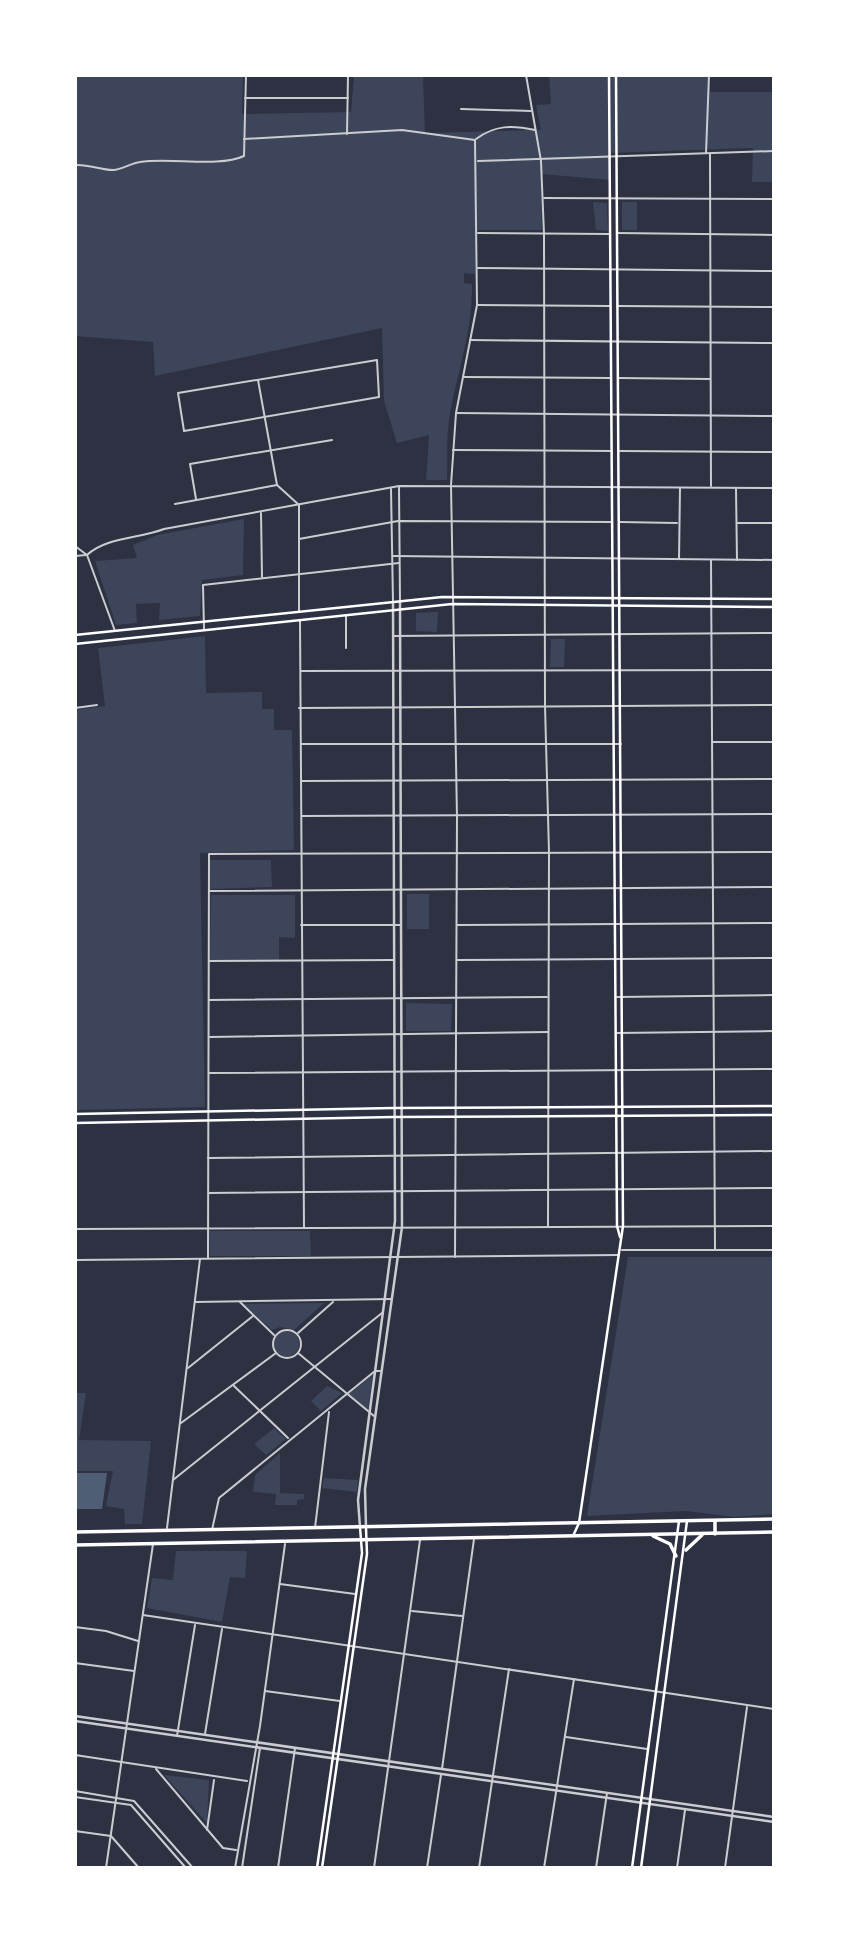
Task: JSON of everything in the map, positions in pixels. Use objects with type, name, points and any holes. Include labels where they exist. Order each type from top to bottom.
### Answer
[{"type":"main road","points":[[609,75],[617,1226],[621,1239]]},
{"type":"main road","points":[[573,1536],[579,1523],[623,1226],[616,157],[618,75]]},
{"type":"main road","points":[[75,635],[452,597],[774,599]]},
{"type":"main road","points":[[76,643],[452,604],[774,607]]},
{"type":"main road","points":[[75,1114],[457,1107],[774,1106]]},
{"type":"main road","points":[[75,1123],[394,1116],[774,1115]]},
{"type":"main road","points":[[75,1532],[774,1520]]},
{"type":"main road","points":[[632,1868],[679,1521]]},
{"type":"main road","points":[[641,1868],[688,1521]]},
{"type":"main road","points":[[715,1521],[715,1534]]},
{"type":"main road","points":[[579,1523],[581,1536]]},
{"type":"main road","points":[[322,1868],[360,1601],[364,1540],[360,1527]]},
{"type":"main road","points":[[317,1868],[366,1527]]},
{"type":"main road","points":[[229,1542],[230,1530]]},
{"type":"main road","points":[[75,1545],[774,1532]]},
{"type":"main road","points":[[686,1550],[692,1541],[707,1534]]},
{"type":"main road","points":[[651,1535],[670,1544],[676,1556]]},
{"type":"street","points":[[75,165],[91,164],[114,170],[140,162],[190,159],[221,162],[244,156],[246,75]]},
{"type":"street","points":[[347,135],[348,75]]},
{"type":"street","points":[[526,75],[541,161],[544,233],[544,670],[549,817],[548,1226]]},
{"type":"street","points":[[706,154],[709,75]]},
{"type":"street","points":[[245,98],[348,98]]},
{"type":"street","points":[[461,109],[532,111]]},
{"type":"street","points":[[609,114],[616,116]]},
{"type":"street","points":[[243,139],[402,130],[475,140],[490,129],[516,126],[535,130]]},
{"type":"street","points":[[455,1257],[458,1116],[457,817],[451,485],[456,413],[477,305],[475,140]]},
{"type":"street","points":[[477,162],[774,151]]},
{"type":"street","points":[[710,154],[710,488]]},
{"type":"street","points":[[543,198],[774,199]]},
{"type":"street","points":[[477,233],[610,234]]},
{"type":"street","points":[[617,233],[774,235]]},
{"type":"street","points":[[477,268],[774,271]]},
{"type":"street","points":[[477,305],[611,306]]},
{"type":"street","points":[[618,306],[774,307]]},
{"type":"street","points":[[469,340],[774,343]]},
{"type":"street","points":[[377,360],[379,397],[184,431],[178,393],[257,379],[377,360]]},
{"type":"street","points":[[462,377],[611,378]]},
{"type":"street","points":[[618,378],[710,379]]},
{"type":"street","points":[[257,379],[277,485],[299,505],[299,612]]},
{"type":"street","points":[[456,413],[774,416]]},
{"type":"street","points":[[196,499],[190,464],[331,440]]},
{"type":"street","points":[[452,450],[612,451]]},
{"type":"street","points":[[619,451],[774,452]]},
{"type":"street","points":[[174,504],[277,485]]},
{"type":"street","points":[[366,1527],[365,1489],[402,1227],[399,486]]},
{"type":"street","points":[[75,556],[87,555],[97,545],[399,486],[774,488]]},
{"type":"street","points":[[679,559],[680,487]]},
{"type":"street","points":[[360,1527],[358,1500],[394,1227],[391,488]]},
{"type":"street","points":[[736,488],[737,560]]},
{"type":"street","points":[[261,511],[262,579]]},
{"type":"street","points":[[299,539],[398,521],[613,522]]},
{"type":"street","points":[[620,522],[678,523]]},
{"type":"street","points":[[737,523],[774,523]]},
{"type":"street","points":[[75,545],[87,555],[115,631]]},
{"type":"street","points":[[393,556],[774,560]]},
{"type":"street","points":[[711,560],[715,1250]]},
{"type":"street","points":[[204,630],[203,585],[399,563]]},
{"type":"street","points":[[346,615],[346,648]]},
{"type":"street","points":[[300,620],[301,1118],[304,1229]]},
{"type":"street","points":[[393,636],[774,633]]},
{"type":"street","points":[[300,671],[774,670]]},
{"type":"street","points":[[75,708],[97,705]]},
{"type":"street","points":[[299,708],[774,705]]},
{"type":"street","points":[[712,742],[774,742]]},
{"type":"street","points":[[300,744],[621,744]]},
{"type":"street","points":[[301,780],[774,779]]},
{"type":"street","points":[[301,816],[393,818],[774,814]]},
{"type":"street","points":[[208,1258],[209,854],[774,852]]},
{"type":"street","points":[[209,891],[774,887]]},
{"type":"street","points":[[456,925],[774,923]]},
{"type":"street","points":[[300,925],[401,925]]},
{"type":"street","points":[[456,960],[774,958]]},
{"type":"street","points":[[208,961],[394,960]]},
{"type":"street","points":[[616,997],[774,995]]},
{"type":"street","points":[[208,1000],[548,997]]},
{"type":"street","points":[[616,1033],[774,1031]]},
{"type":"street","points":[[208,1037],[549,1032]]},
{"type":"street","points":[[208,1073],[301,1070],[774,1069]]},
{"type":"street","points":[[746,1106],[746,1115]]},
{"type":"street","points":[[207,1158],[774,1151]]},
{"type":"street","points":[[208,1193],[774,1188]]},
{"type":"street","points":[[75,1229],[774,1226]]},
{"type":"street","points":[[621,1250],[774,1250]]},
{"type":"street","points":[[75,1260],[620,1255]]},
{"type":"street","points":[[166,1531],[200,1258]]},
{"type":"street","points":[[194,1302],[391,1299]]},
{"type":"street","points":[[297,1334],[335,1301]]},
{"type":"street","points":[[240,1302],[274,1336]]},
{"type":"street","points":[[173,1480],[383,1313]]},
{"type":"street","points":[[186,1369],[253,1316]]},
{"type":"street","points":[[285,1329],[297,1334],[302,1345],[298,1353],[285,1358],[276,1353],[272,1345],[274,1336],[285,1329]]},
{"type":"street","points":[[180,1424],[276,1353]]},
{"type":"street","points":[[298,1353],[369,1415],[375,1416]]},
{"type":"street","points":[[212,1531],[219,1498],[289,1438],[329,1410],[375,1371],[381,1371]]},
{"type":"street","points":[[233,1385],[289,1438]]},
{"type":"street","points":[[315,1529],[329,1410]]},
{"type":"street","points":[[427,1868],[474,1538]]},
{"type":"street","points":[[374,1868],[420,1539]]},
{"type":"street","points":[[235,1868],[257,1741],[285,1542]]},
{"type":"street","points":[[106,1868],[153,1543]]},
{"type":"street","points":[[279,1584],[356,1594]]},
{"type":"street","points":[[355,1600],[360,1601]]},
{"type":"street","points":[[354,1608],[359,1608]]},
{"type":"street","points":[[411,1611],[463,1616]]},
{"type":"street","points":[[143,1615],[774,1709]]},
{"type":"street","points":[[177,1736],[195,1623]]},
{"type":"street","points":[[75,1627],[106,1630],[139,1642]]},
{"type":"street","points":[[205,1735],[222,1628]]},
{"type":"street","points":[[75,1662],[135,1671]]},
{"type":"street","points":[[479,1868],[509,1669]]},
{"type":"street","points":[[544,1868],[574,1678]]},
{"type":"street","points":[[264,1691],[341,1701]]},
{"type":"street","points":[[725,1868],[747,1706]]},
{"type":"street","points":[[75,1719],[257,1741],[774,1817]]},
{"type":"street","points":[[127,1726],[332,1759],[774,1822]]},
{"type":"street","points":[[565,1736],[649,1749]]},
{"type":"street","points":[[242,1868],[260,1748],[257,1741]]},
{"type":"street","points":[[278,1868],[295,1748]]},
{"type":"street","points":[[75,1755],[248,1781]]},
{"type":"street","points":[[155,1768],[223,1848],[238,1850]]},
{"type":"street","points":[[207,1830],[214,1777]]},
{"type":"street","points":[[75,1791],[134,1801],[193,1868]]},
{"type":"street","points":[[596,1868],[607,1792]]},
{"type":"street","points":[[75,1797],[116,1802],[135,1808],[186,1868]]},
{"type":"street","points":[[677,1868],[685,1809]]},
{"type":"street","points":[[75,1831],[111,1836],[139,1868]]},
{"type":"shaded area","points":[[75,75],[243,75],[242,114],[351,112],[354,75],[423,75],[425,133],[541,130],[536,105],[551,104],[549,75],[709,77],[710,92],[774,92],[774,182],[752,182],[753,148],[609,153],[611,180],[541,174],[542,230],[475,230],[475,274],[464,273],[464,283],[472,284],[472,301],[449,422],[447,480],[426,480],[429,435],[397,443],[384,401],[382,328],[155,376],[153,342],[75,336]]},
{"type":"shaded area","points":[[593,202],[607,203],[608,231],[596,230]]},
{"type":"shaded area","points":[[622,202],[637,202],[637,230],[622,230]]},
{"type":"shaded area","points":[[244,519],[243,575],[202,580],[200,616],[159,620],[160,603],[136,604],[137,623],[116,625],[95,561],[137,558],[133,545],[157,535]]},
{"type":"shaded area","points":[[438,612],[437,632],[416,631],[416,613]]},
{"type":"shaded area","points":[[205,636],[206,693],[262,692],[262,709],[274,709],[274,730],[292,730],[294,850],[200,853],[205,1107],[75,1110],[75,710],[105,706],[98,648]]},
{"type":"shaded area","points":[[551,639],[565,639],[564,667],[550,667]]},
{"type":"shaded area","points":[[210,860],[271,860],[272,887],[210,889]]},
{"type":"shaded area","points":[[407,894],[429,894],[429,929],[407,929]]},
{"type":"shaded area","points":[[211,895],[295,895],[295,938],[279,937],[279,960],[210,960]]},
{"type":"shaded area","points":[[406,1003],[452,1004],[451,1031],[406,1031]]},
{"type":"shaded area","points":[[209,1231],[310,1231],[311,1256],[210,1256]]},
{"type":"shaded area","points":[[628,1257],[774,1257],[774,1514],[735,1517],[686,1511],[587,1516]]},
{"type":"shaded area","points":[[324,1303],[294,1330],[280,1327],[272,1330],[243,1304]]},
{"type":"shaded area","points":[[286,1331],[295,1335],[299,1344],[295,1353],[286,1357],[277,1353],[273,1344],[277,1335]]},
{"type":"shaded area","points":[[373,1374],[368,1411],[349,1394]]},
{"type":"shaded area","points":[[327,1386],[342,1393],[321,1411],[311,1401]]},
{"type":"shaded area","points":[[75,1393],[86,1393],[79,1440],[151,1441],[142,1524],[125,1524],[124,1509],[106,1506],[113,1471],[75,1471]]},
{"type":"shaded area","points":[[274,1428],[286,1439],[266,1455],[254,1444]]},
{"type":"shaded area","points":[[280,1453],[280,1493],[304,1494],[304,1499],[297,1500],[297,1505],[275,1505],[276,1494],[253,1492],[255,1475]]},
{"type":"shaded area","points":[[77,1473],[107,1473],[102,1509],[75,1509]]},
{"type":"shaded area","points":[[324,1478],[358,1480],[357,1492],[322,1488]]},
{"type":"shaded area","points":[[176,1551],[247,1551],[245,1578],[230,1577],[222,1622],[147,1608],[152,1578],[173,1580]]},
{"type":"shaded area","points":[[164,1775],[209,1780],[207,1823]]}]
